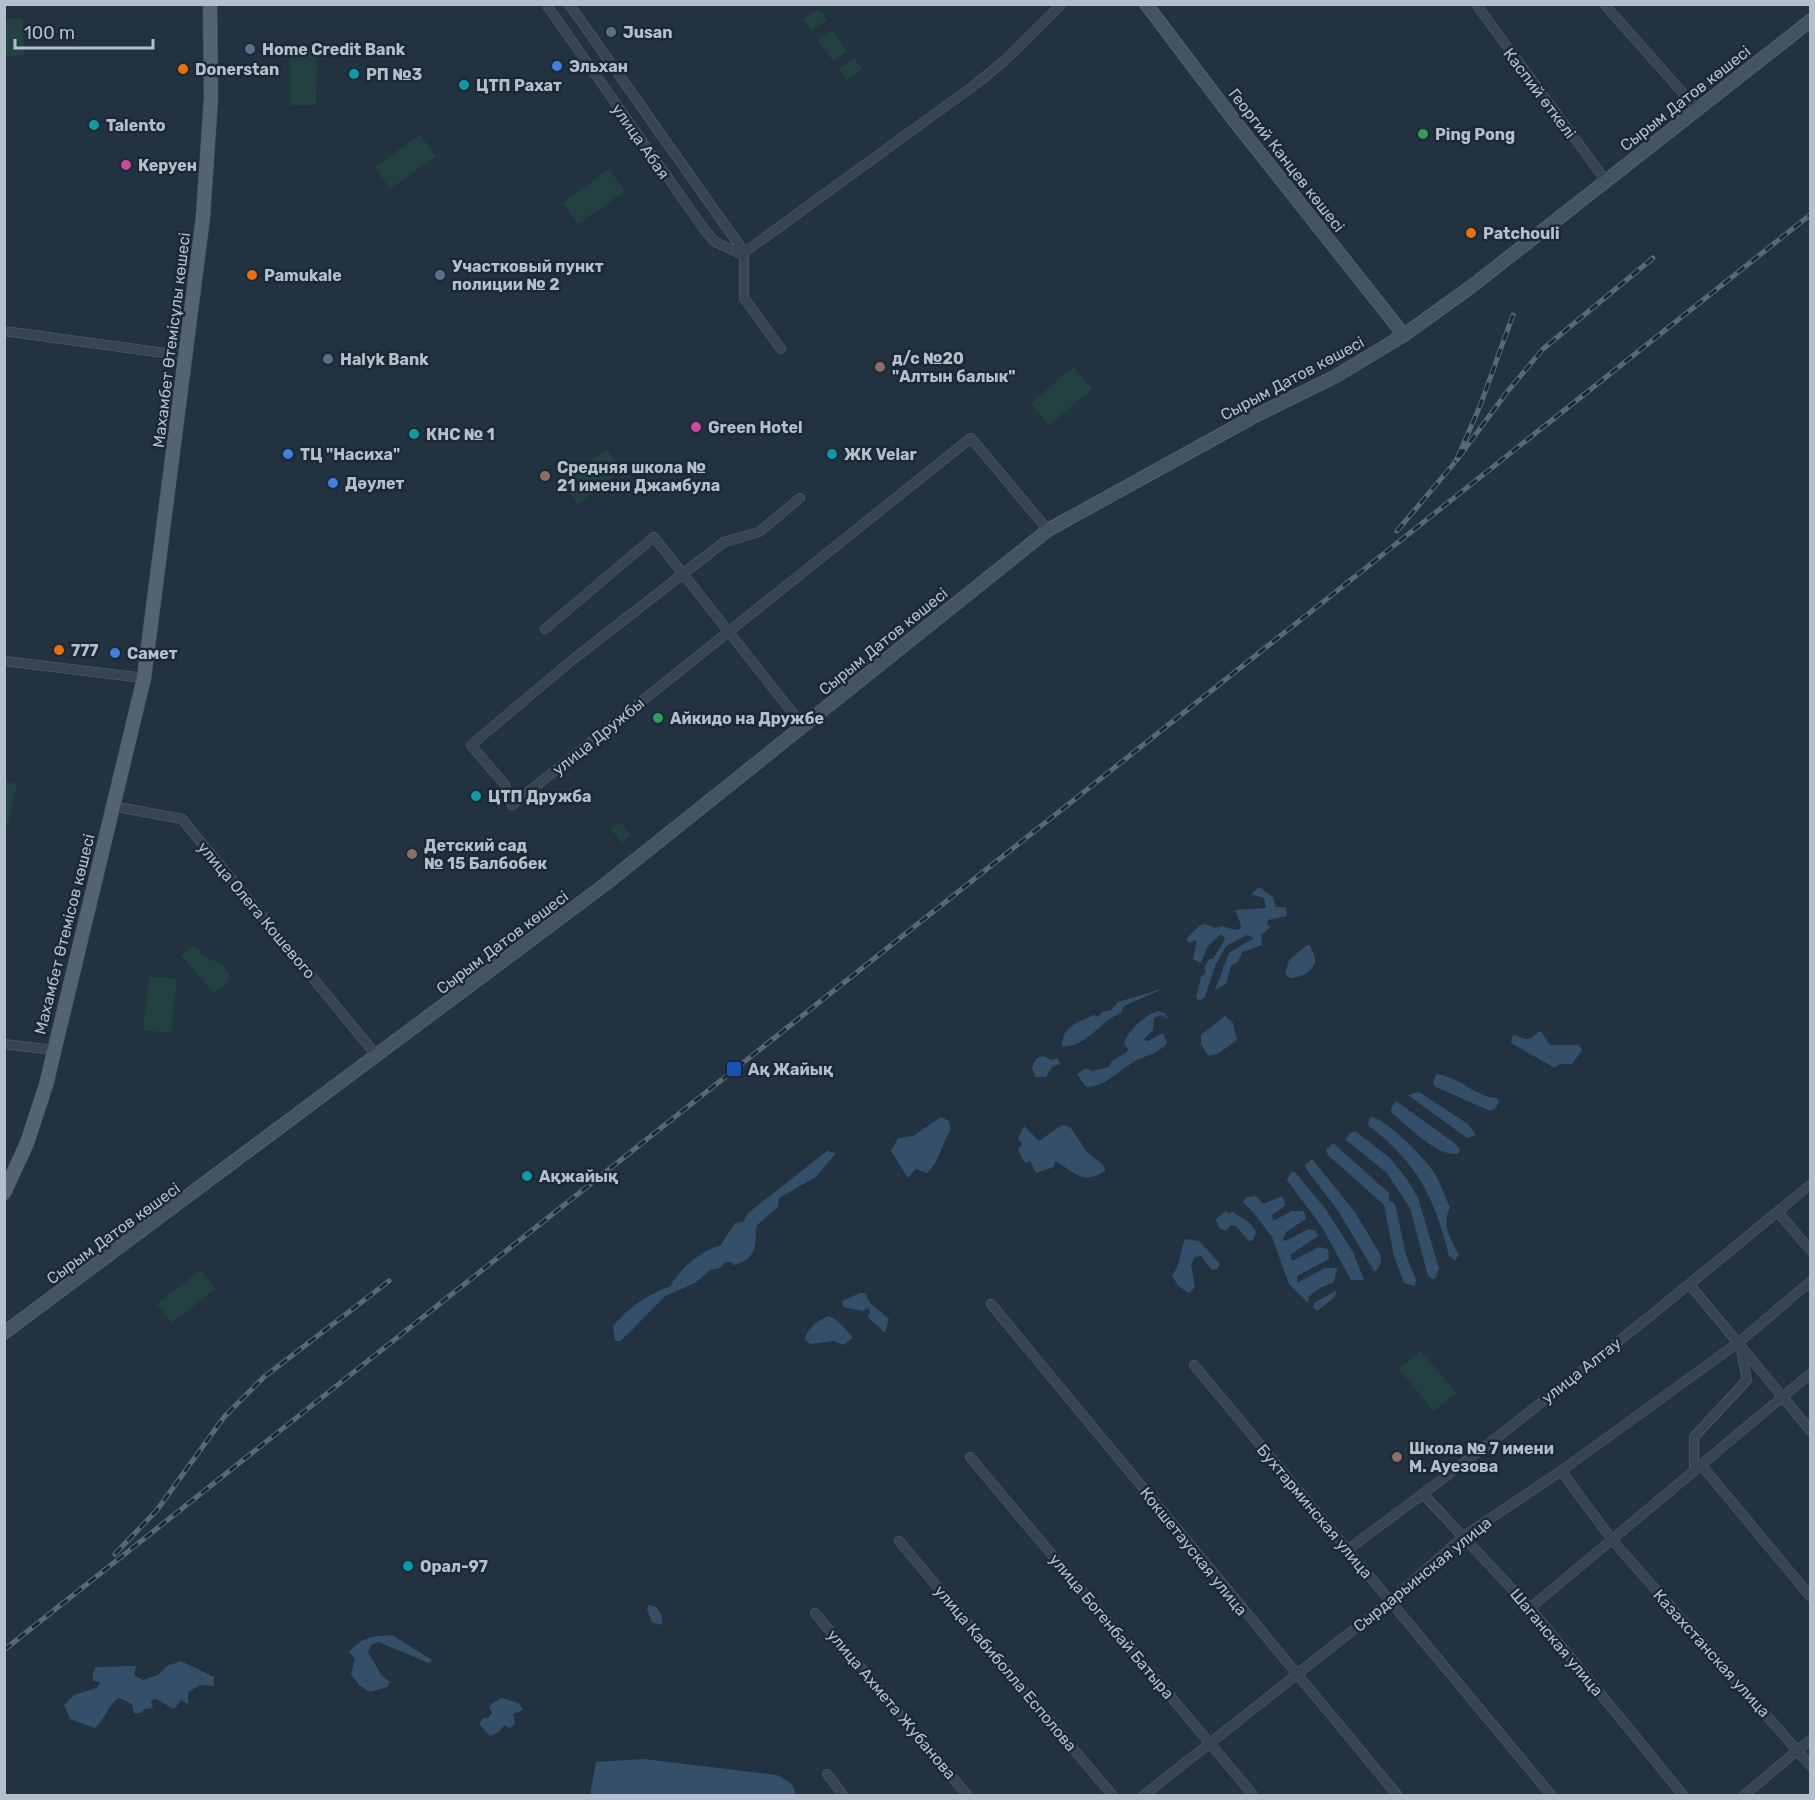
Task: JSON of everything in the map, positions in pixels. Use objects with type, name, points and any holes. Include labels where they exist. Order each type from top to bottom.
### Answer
[{"type":"main road","name":"Махамбет Өтемісұлы көшесі","points":[[144,678],[203,217],[211,98],[210,4]]},
{"type":"main road","name":"Георгий Канцев көшесі","points":[[1146,4],[1228,113],[1404,335]]},
{"type":"main road","name":"Сырым Датов көшесі","points":[[4,1333],[603,886],[1048,530],[1253,417],[1336,376],[1404,335],[1472,286],[1810,21]]},
{"type":"main road","name":"Махамбет Өтемісов көшесі","points":[[4,1192],[39,1111],[144,678]]},
{"type":"street","name":"улица Абая","points":[[569,4],[744,252]]},
{"type":"street","points":[[781,349],[744,298],[744,252],[976,84],[1003,62],[1062,4]]},
{"type":"street","name":"Каспий өткелі","points":[[1476,4],[1606,181]]},
{"type":"street","points":[[1604,4],[1698,110]]},
{"type":"street","name":"улица Абая","points":[[549,8],[704,230],[722,246],[734,252],[744,252]]},
{"type":"street","points":[[4,331],[186,356]]},
{"type":"street","name":"улица Дружбы","points":[[800,498],[759,532],[724,542],[571,661],[471,745],[505,785],[512,805],[970,438],[1048,530]]},
{"type":"street","points":[[545,629],[654,537],[803,726]]},
{"type":"street","points":[[4,661],[144,678]]},
{"type":"street","name":"улица Олега Кошевого","points":[[112,806],[182,819],[377,1056]]},
{"type":"street","points":[[4,1044],[53,1050]]},
{"type":"street","name":"улица Алтау","points":[[1347,1550],[1423,1494],[1690,1285],[1810,1185]]},
{"type":"street","points":[[1778,1212],[1810,1250]]},
{"type":"street","points":[[1739,1342],[1810,1282]]},
{"type":"street","points":[[1690,1285],[1810,1430]]},
{"type":"street","name":"Кокшетауская улица","points":[[991,1304],[1398,1796]]},
{"type":"street","points":[[1694,1473],[1694,1437],[1747,1380],[1739,1342]]},
{"type":"street","name":"Сырдарьинская улица","points":[[1143,1796],[1390,1601],[1464,1536],[1561,1471],[1739,1342]]},
{"type":"street","name":"Бухтарминская улица","points":[[1194,1365],[1552,1796]]},
{"type":"street","points":[[1530,1608],[1613,1541],[1810,1374]]},
{"type":"street","name":"улица Богенбай Батыра","points":[[970,1457],[1254,1796]]},
{"type":"street","points":[[1702,1466],[1810,1596]]},
{"type":"street","name":"Казахстанская улица","points":[[1561,1471],[1613,1541],[1810,1765]]},
{"type":"street","name":"Шаганская улица","points":[[1423,1494],[1530,1608],[1684,1796]]},
{"type":"street","name":"улица Кабиболла Есполова","points":[[899,1541],[1113,1796]]},
{"type":"street","name":"улица Ахмета Жубанова","points":[[815,1613],[969,1796]]},
{"type":"street","points":[[1743,1796],[1810,1740]]},
{"type":"street","points":[[827,1774],[844,1796]]},
{"type":"green space","points":[[818,9],[827,20],[812,31],[803,20]]},
{"type":"green space","points":[[5,19],[23,19],[24,55],[5,56]]},
{"type":"green space","points":[[832,30],[847,51],[833,61],[818,40]]},
{"type":"green space","points":[[290,48],[317,49],[316,105],[290,105]]},
{"type":"green space","points":[[854,58],[862,69],[848,80],[839,69]]},
{"type":"green space","points":[[420,135],[436,156],[390,189],[375,167]]},
{"type":"green space","points":[[609,169],[625,191],[578,224],[563,203]]},
{"type":"green space","points":[[1073,367],[1092,389],[1049,425],[1031,403]]},
{"type":"green space","points":[[606,449],[622,470],[578,504],[562,483]]},
{"type":"green space","points":[[5,781],[17,784],[7,827],[5,827]]},
{"type":"green space","points":[[620,822],[631,835],[622,843],[611,829]]},
{"type":"green space","points":[[194,945],[205,958],[219,962],[232,978],[214,993],[181,955]]},
{"type":"green space","points":[[149,976],[177,979],[171,1033],[143,1030]]},
{"type":"green space","points":[[201,1270],[215,1289],[171,1323],[157,1304]]},
{"type":"green space","points":[[1421,1351],[1456,1393],[1434,1411],[1399,1369]]},
{"type":"water","points":[[1259,887],[1273,897],[1276,907],[1286,907],[1287,916],[1268,920],[1267,925],[1271,927],[1261,935],[1262,945],[1242,952],[1238,962],[1231,966],[1226,984],[1215,990],[1229,953],[1254,938],[1247,935],[1226,946],[1215,966],[1205,997],[1199,1001],[1196,998],[1201,977],[1206,972],[1204,967],[1209,959],[1213,959],[1225,939],[1221,934],[1207,947],[1201,963],[1193,959],[1197,940],[1188,943],[1187,938],[1199,926],[1205,924],[1215,928],[1222,926],[1235,930],[1240,929],[1241,925],[1235,910],[1266,908],[1264,898],[1251,894]]},
{"type":"water","points":[[1310,945],[1315,957],[1313,967],[1303,975],[1290,978],[1285,974],[1289,960]]},
{"type":"water","points":[[1165,988],[1124,1006],[1121,1013],[1086,1039],[1070,1046],[1062,1046],[1065,1034],[1077,1023],[1094,1015],[1098,1017],[1102,1012],[1111,1010],[1118,1002]]},
{"type":"water","points":[[1158,1011],[1165,1013],[1168,1019],[1161,1015],[1154,1018],[1153,1030],[1143,1040],[1148,1041],[1163,1033],[1167,1043],[1164,1047],[1135,1061],[1106,1081],[1086,1087],[1077,1074],[1086,1068],[1092,1071],[1109,1067],[1112,1061],[1127,1052],[1128,1048],[1124,1044],[1133,1028]]},
{"type":"water","points":[[1225,1016],[1233,1023],[1237,1040],[1219,1053],[1208,1056],[1201,1044],[1201,1035]]},
{"type":"water","points":[[1541,1032],[1550,1045],[1579,1045],[1582,1050],[1572,1064],[1560,1064],[1555,1068],[1511,1043],[1513,1034],[1529,1039]]},
{"type":"water","points":[[1043,1056],[1052,1060],[1058,1058],[1060,1064],[1052,1067],[1046,1077],[1035,1077],[1032,1067],[1037,1058]]},
{"type":"water","points":[[1436,1074],[1452,1079],[1482,1095],[1496,1098],[1499,1101],[1496,1108],[1490,1111],[1436,1087],[1433,1084]]},
{"type":"water","points":[[1419,1092],[1468,1124],[1476,1135],[1467,1138],[1408,1095]]},
{"type":"water","points":[[1396,1101],[1453,1142],[1460,1149],[1459,1153],[1451,1154],[1433,1147],[1415,1133],[1392,1113],[1391,1109]]},
{"type":"water","points":[[941,1117],[949,1121],[951,1129],[935,1163],[927,1173],[916,1169],[908,1178],[891,1151],[898,1138],[913,1136]]},
{"type":"water","points":[[1370,1117],[1395,1131],[1435,1174],[1450,1208],[1446,1220],[1450,1238],[1459,1255],[1455,1260],[1449,1256],[1437,1216],[1422,1183],[1400,1153],[1368,1125]]},
{"type":"water","points":[[1062,1125],[1070,1127],[1087,1152],[1106,1170],[1098,1175],[1085,1177],[1055,1161],[1054,1167],[1036,1173],[1030,1161],[1025,1163],[1018,1150],[1022,1144],[1018,1139],[1024,1126],[1039,1141]]},
{"type":"water","points":[[1355,1131],[1391,1159],[1418,1198],[1439,1268],[1436,1278],[1432,1279],[1428,1276],[1410,1208],[1387,1173],[1346,1140],[1349,1134]]},
{"type":"water","points":[[1333,1143],[1389,1193],[1389,1200],[1395,1204],[1406,1255],[1416,1280],[1415,1286],[1404,1283],[1394,1256],[1384,1205],[1328,1155],[1326,1150]]},
{"type":"water","points":[[827,1151],[836,1153],[816,1177],[779,1198],[778,1207],[756,1226],[755,1246],[746,1260],[733,1265],[732,1262],[725,1262],[720,1268],[710,1270],[695,1283],[665,1296],[629,1333],[620,1341],[615,1341],[613,1326],[626,1313],[639,1302],[671,1286],[692,1261],[720,1246],[735,1223],[743,1222],[748,1213]]},
{"type":"water","points":[[1312,1159],[1355,1212],[1380,1254],[1381,1262],[1377,1270],[1374,1271],[1339,1212],[1307,1170],[1305,1165]]},
{"type":"water","points":[[1291,1172],[1295,1172],[1325,1208],[1353,1252],[1364,1280],[1351,1280],[1322,1227],[1287,1180]]},
{"type":"water","points":[[1256,1196],[1263,1204],[1282,1196],[1286,1205],[1272,1215],[1273,1221],[1292,1211],[1304,1211],[1306,1219],[1286,1232],[1283,1240],[1309,1229],[1316,1231],[1318,1236],[1290,1255],[1292,1261],[1319,1247],[1328,1249],[1329,1259],[1297,1276],[1297,1283],[1325,1268],[1337,1268],[1334,1282],[1309,1296],[1308,1303],[1289,1284],[1272,1237],[1243,1202],[1247,1197]]},
{"type":"water","points":[[1226,1211],[1229,1214],[1233,1212],[1250,1223],[1256,1232],[1253,1240],[1249,1241],[1236,1226],[1231,1225],[1226,1231],[1219,1228],[1216,1219]]},
{"type":"water","points":[[1185,1239],[1199,1241],[1220,1264],[1217,1269],[1212,1270],[1201,1256],[1195,1257],[1191,1265],[1195,1287],[1189,1293],[1178,1286],[1172,1275],[1179,1262]]},
{"type":"water","points":[[1337,1290],[1334,1298],[1317,1311],[1313,1307],[1314,1303]]},
{"type":"water","points":[[865,1293],[870,1303],[889,1319],[885,1333],[868,1317],[870,1311],[867,1308],[863,1311],[843,1307],[842,1301]]},
{"type":"water","points":[[829,1316],[838,1321],[853,1338],[843,1345],[834,1341],[810,1344],[805,1339],[808,1331],[817,1322]]},
{"type":"water","points":[[648,1605],[652,1605],[660,1612],[662,1625],[652,1622],[647,1609]]},
{"type":"water","points":[[392,1635],[432,1660],[429,1663],[378,1642],[371,1645],[368,1652],[382,1676],[390,1682],[387,1687],[370,1692],[359,1685],[351,1674],[355,1659],[349,1652],[368,1638]]},
{"type":"water","points":[[181,1661],[214,1677],[214,1686],[200,1685],[188,1692],[188,1704],[181,1700],[174,1709],[154,1698],[151,1701],[153,1708],[134,1713],[132,1704],[119,1698],[95,1728],[70,1719],[64,1705],[74,1695],[97,1688],[100,1682],[93,1681],[96,1667],[136,1666],[134,1675],[143,1680],[158,1675],[167,1666]]},
{"type":"water","points":[[501,1698],[519,1703],[523,1710],[513,1714],[515,1724],[510,1728],[504,1725],[499,1732],[490,1736],[479,1724],[483,1718],[488,1718],[492,1713],[489,1706]]},
{"type":"water","points":[[644,1759],[777,1775],[792,1784],[796,1795],[590,1795],[596,1762]]},
{"type":"railway","points":[[4,1650],[1810,215]]},
{"type":"railway","points":[[1513,315],[1480,406],[1456,461],[1507,392],[1543,349],[1653,258]]},
{"type":"railway","points":[[1397,531],[1456,461]]},
{"type":"railway","points":[[115,1554],[157,1510],[224,1417],[264,1377],[389,1281]]},
{"type":"place","name":"Jusan","points":[[611,32]]},
{"type":"place","name":"Home Credit Bank","points":[[250,49]]},
{"type":"place","name":"Эльхан","points":[[557,66]]},
{"type":"place","name":"Donerstan","points":[[183,69]]},
{"type":"place","name":"РП №3","points":[[354,74]]},
{"type":"place","name":"ЦТП Рахат","points":[[464,85]]},
{"type":"place","name":"Talento","points":[[94,125]]},
{"type":"place","name":"Ping Pong","points":[[1423,134]]},
{"type":"place","name":"Керуен","points":[[126,165]]},
{"type":"place","name":"Patchouli","points":[[1471,233]]},
{"type":"place","name":"Pamukale","points":[[252,275]]},
{"type":"place","name":"Участковый пункт полиции № 2","points":[[440,275]]},
{"type":"place","name":"Halyk Bank","points":[[328,359]]},
{"type":"place","name":"д/с №20 \"Алтын балык\"","points":[[880,367]]},
{"type":"place","name":"Green Hotel","points":[[696,427]]},
{"type":"place","name":"КНС № 1","points":[[414,434]]},
{"type":"place","name":"ТЦ \"Насиха\"","points":[[288,454]]},
{"type":"place","name":"ЖК Velar","points":[[832,454]]},
{"type":"place","name":"Средняя школа № 21 имени Джамбула","points":[[545,476]]},
{"type":"place","name":"Дәулет","points":[[333,483]]},
{"type":"place","name":"777","points":[[59,650]]},
{"type":"place","name":"Самет","points":[[115,653]]},
{"type":"place","name":"Айкидо на Дружбе","points":[[658,718]]},
{"type":"place","name":"ЦТП Дружба","points":[[476,796]]},
{"type":"place","name":"Детский сад № 15 Балбобек","points":[[412,854]]},
{"type":"place","name":"Ақ Жайық","points":[[734,1069]]},
{"type":"place","name":"Ақжайық","points":[[527,1176]]},
{"type":"place","name":"Школа № 7 имени М. Ауезова","points":[[1397,1457]]},
{"type":"place","name":"Орал-97","points":[[408,1566]]}]
